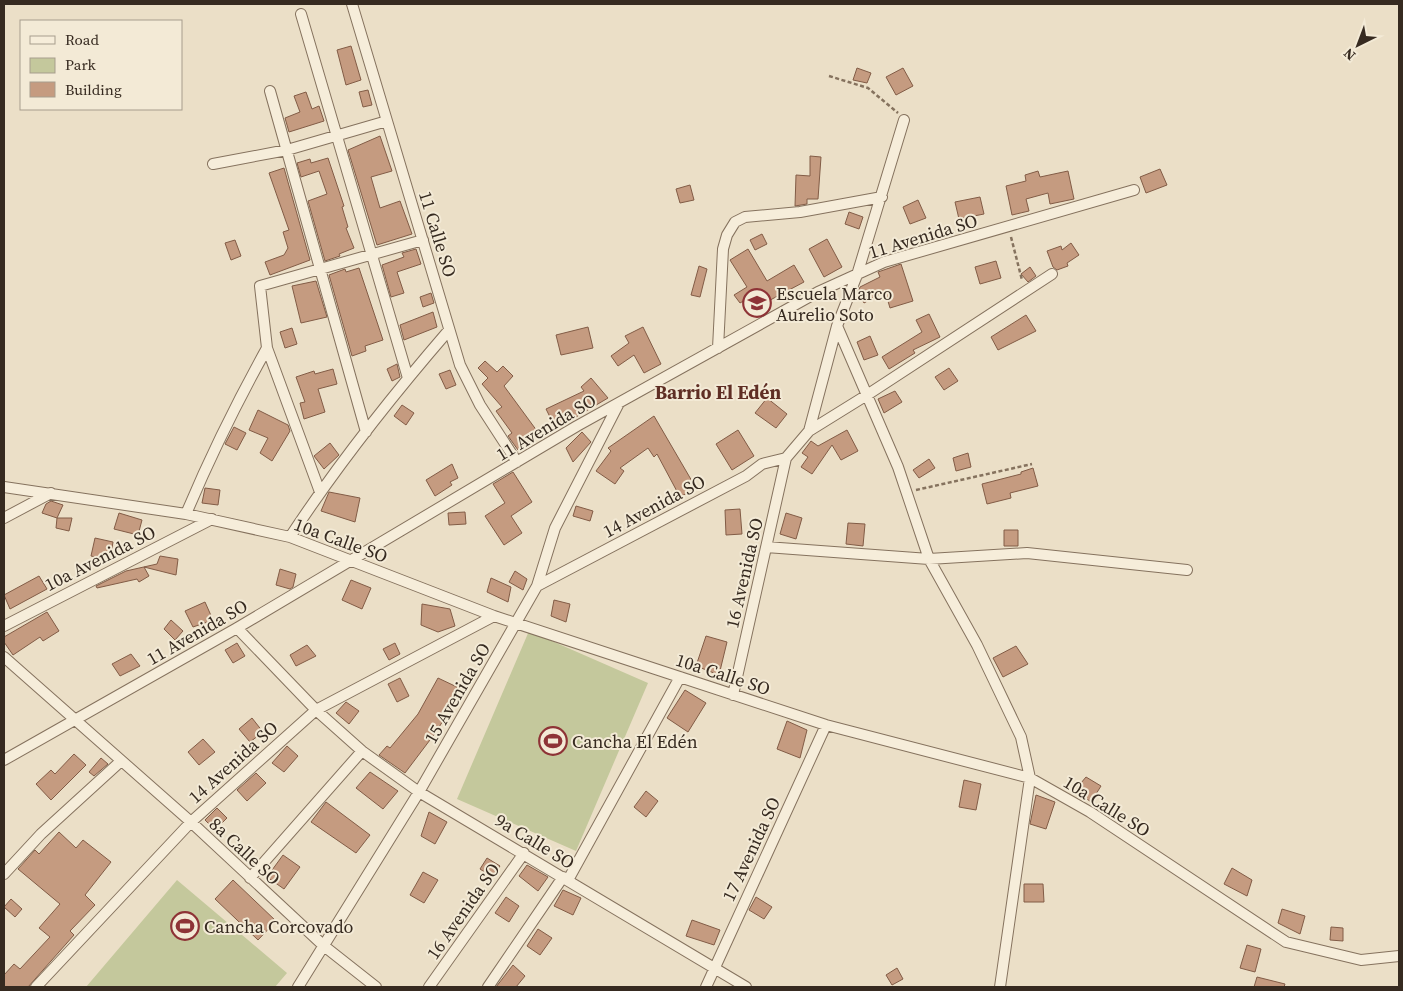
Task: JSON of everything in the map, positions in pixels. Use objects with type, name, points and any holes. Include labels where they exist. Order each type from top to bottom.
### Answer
[{"type":"street","name":"11 Calle SO","points":[[352,4],[460,365],[476,397],[517,462]]},
{"type":"street","points":[[300,14],[408,378]]},
{"type":"street","points":[[270,91],[366,432]]},
{"type":"street","points":[[809,431],[838,326],[858,275],[904,120]]},
{"type":"street","points":[[213,164],[287,150],[387,121]]},
{"type":"street","name":"11 Avenida SO","points":[[4,760],[237,628],[620,402],[818,292],[884,262],[1008,228],[1134,190]]},
{"type":"street","points":[[718,348],[724,249],[727,235],[735,222],[745,217],[800,212],[882,197]]},
{"type":"street","points":[[320,492],[267,348],[260,286],[423,240]]},
{"type":"street","points":[[786,458],[809,431],[1052,274]]},
{"type":"street","points":[[838,326],[907,492],[929,559],[978,645],[1021,737],[1030,778],[1000,987]]},
{"type":"street","points":[[290,537],[320,492],[366,432],[408,378],[449,330]]},
{"type":"street","points":[[186,514],[218,441],[267,348]]},
{"type":"street","name":"15 Avenida SO","points":[[298,987],[419,792],[517,623],[537,586],[555,528],[620,402]]},
{"type":"street","name":"14 Avenida SO","points":[[537,586],[746,476],[762,464],[786,458]]},
{"type":"street","name":"16 Avenida SO","points":[[733,695],[786,458]]},
{"type":"street","name":"10a Calle SO","points":[[4,487],[186,514],[290,537],[494,616],[733,695],[826,725],[1030,778],[1090,812],[1286,942],[1362,960],[1399,956]]},
{"type":"street","points":[[4,518],[51,493]]},
{"type":"street","name":"10a Avenida SO","points":[[4,626],[212,519]]},
{"type":"street","points":[[766,547],[929,559],[1027,553],[1187,570]]},
{"type":"street","name":"14 Avenida SO","points":[[36,987],[191,822],[316,710],[494,616]]},
{"type":"street","name":"9a Calle SO","points":[[237,628],[316,710],[362,751],[419,792],[746,987]]},
{"type":"street","name":"8a Calle SO","points":[[4,657],[74,721],[191,822],[324,946],[376,987]]},
{"type":"street","points":[[488,987],[565,878],[680,677]]},
{"type":"street","name":"17 Avenida SO","points":[[706,987],[826,725]]},
{"type":"street","points":[[250,878],[362,751]]},
{"type":"street","points":[[4,874],[41,834],[121,761]]},
{"type":"street","name":"16 Avenida SO","points":[[430,987],[524,853]]},
{"type":"path","points":[[829,76],[868,88],[888,103],[904,120]]},
{"type":"path","points":[[1008,228],[1025,291]]},
{"type":"path","points":[[907,492],[1032,464]]},
{"type":"green space","name":"Cancha El Edén","points":[[529,631],[648,683],[576,851],[457,799]]},
{"type":"green space","name":"Cancha Corcovado","points":[[177,880],[287,973],[275,987],[86,987]]},
{"type":"building","points":[[351,46],[361,80],[346,85],[337,50]]},
{"type":"building","points":[[857,68],[871,73],[867,83],[853,80]]},
{"type":"building","points":[[903,68],[913,86],[896,95],[886,77]]},
{"type":"building","points":[[368,90],[372,105],[363,107],[359,92]]},
{"type":"building","points":[[306,92],[312,109],[319,106],[324,121],[289,132],[285,118],[300,112],[294,96]]},
{"type":"building","points":[[380,136],[392,171],[371,177],[380,208],[400,201],[412,234],[377,245],[348,150]]},
{"type":"building","points":[[810,156],[821,157],[818,199],[807,199],[807,204],[795,206],[796,175],[810,176]]},
{"type":"building","points":[[328,158],[344,206],[342,207],[348,227],[346,228],[354,248],[339,254],[340,256],[325,261],[308,201],[327,194],[319,171],[301,177],[297,163],[310,159],[311,163]]},
{"type":"building","points":[[284,168],[310,260],[270,275],[265,262],[284,255],[288,248],[283,232],[289,230],[269,173]]},
{"type":"building","points":[[1160,169],[1167,185],[1146,193],[1140,177]]},
{"type":"building","points":[[1038,171],[1040,177],[1068,171],[1074,199],[1050,204],[1048,193],[1026,199],[1029,211],[1012,215],[1006,186],[1026,181],[1025,175]]},
{"type":"building","points":[[690,185],[694,200],[680,203],[676,189]]},
{"type":"building","points":[[980,197],[984,214],[959,219],[955,202]]},
{"type":"building","points":[[918,200],[926,218],[910,224],[903,207]]},
{"type":"building","points":[[849,212],[863,217],[859,229],[845,224]]},
{"type":"building","points":[[762,234],[767,244],[755,250],[750,240]]},
{"type":"building","points":[[827,239],[842,267],[824,277],[809,249]]},
{"type":"building","points":[[235,240],[241,256],[231,260],[225,243]]},
{"type":"building","points":[[1071,243],[1079,255],[1067,263],[1068,266],[1057,270],[1053,267],[1047,251],[1061,246],[1062,250]]},
{"type":"building","points":[[416,249],[421,264],[397,272],[404,293],[391,297],[382,265],[404,257],[402,253]]},
{"type":"building","points":[[748,249],[767,281],[794,265],[804,282],[759,306],[752,296],[740,303],[734,295],[747,287],[730,260]]},
{"type":"building","points":[[996,261],[1001,278],[980,284],[975,267]]},
{"type":"building","points":[[901,264],[913,301],[890,308],[885,291],[864,303],[858,292],[860,287],[880,277],[878,272]]},
{"type":"building","points":[[699,266],[707,269],[700,297],[691,295]]},
{"type":"building","points":[[1030,267],[1036,276],[1028,282],[1021,274]]},
{"type":"building","points":[[359,268],[383,340],[365,346],[366,351],[352,356],[329,275],[345,269],[346,272]]},
{"type":"building","points":[[316,281],[327,317],[301,323],[292,286]]},
{"type":"building","points":[[431,293],[434,303],[423,307],[420,297]]},
{"type":"building","points":[[433,312],[437,327],[404,340],[400,325]]},
{"type":"building","points":[[929,314],[940,337],[913,350],[915,353],[889,369],[882,357],[922,332],[916,320]]},
{"type":"building","points":[[1026,315],[1036,331],[998,350],[991,337]]},
{"type":"building","points":[[588,327],[593,348],[561,355],[556,335]]},
{"type":"building","points":[[643,327],[661,364],[644,373],[634,355],[618,366],[611,356],[629,343],[625,336]]},
{"type":"building","points":[[292,328],[297,344],[285,348],[280,332]]},
{"type":"building","points":[[870,336],[878,355],[864,360],[857,342]]},
{"type":"building","points":[[485,361],[497,372],[503,366],[513,376],[504,386],[540,435],[518,450],[508,436],[512,433],[496,411],[502,407],[482,384],[488,378],[478,368]]},
{"type":"building","points":[[397,364],[400,377],[392,381],[387,369]]},
{"type":"building","points":[[949,368],[958,381],[944,390],[935,377]]},
{"type":"building","points":[[333,369],[337,384],[318,389],[325,412],[304,419],[300,403],[305,402],[296,377],[314,371],[315,374]]},
{"type":"building","points":[[450,370],[456,385],[446,389],[439,374]]},
{"type":"building","points":[[591,378],[608,398],[559,427],[555,427],[546,409],[584,391],[581,387]]},
{"type":"building","points":[[895,391],[902,402],[884,413],[878,399]]},
{"type":"building","points":[[767,398],[787,414],[776,428],[755,413]]},
{"type":"building","points":[[402,405],[414,413],[406,425],[394,416]]},
{"type":"building","points":[[258,410],[288,425],[290,431],[272,461],[260,453],[268,438],[249,430]]},
{"type":"building","points":[[654,416],[696,488],[680,497],[657,454],[654,457],[648,448],[620,468],[624,471],[615,484],[596,471],[611,451],[608,448]]},
{"type":"building","points":[[234,427],[246,433],[237,450],[225,444]]},
{"type":"building","points":[[738,430],[754,456],[732,470],[716,444]]},
{"type":"building","points":[[847,430],[858,451],[841,460],[832,445],[812,474],[801,467],[808,457],[802,453],[811,441],[818,446]]},
{"type":"building","points":[[582,432],[591,442],[573,462],[566,448]]},
{"type":"building","points":[[330,443],[339,455],[324,469],[314,456]]},
{"type":"building","points":[[968,453],[971,467],[956,471],[953,458]]},
{"type":"building","points":[[929,459],[935,468],[919,478],[913,470]]},
{"type":"building","points":[[452,464],[458,478],[450,482],[452,485],[435,496],[426,480]]},
{"type":"building","points":[[1033,468],[1038,486],[1010,493],[1011,498],[987,504],[982,484],[1021,474],[1021,472]]},
{"type":"building","points":[[513,472],[532,502],[511,516],[522,533],[504,545],[485,516],[505,503],[493,484]]},
{"type":"building","points":[[205,488],[220,490],[218,505],[202,503]]},
{"type":"building","points":[[329,492],[360,498],[355,522],[321,511]]},
{"type":"building","points":[[51,501],[63,505],[57,518],[42,513],[46,504]]},
{"type":"building","points":[[576,506],[593,511],[590,521],[573,516]]},
{"type":"building","points":[[740,509],[742,534],[726,535],[725,510]]},
{"type":"building","points":[[465,512],[466,524],[449,525],[448,513]]},
{"type":"building","points":[[119,513],[142,520],[138,535],[114,529]]},
{"type":"building","points":[[786,513],[802,518],[796,539],[780,534]]},
{"type":"building","points":[[57,518],[72,518],[69,531],[56,528]]},
{"type":"building","points":[[848,523],[865,524],[863,546],[846,544]]},
{"type":"building","points":[[1004,530],[1018,530],[1018,546],[1004,546]]},
{"type":"building","points":[[95,538],[113,542],[110,560],[91,556]]},
{"type":"building","points":[[160,556],[178,559],[176,575],[144,567],[149,576],[139,582],[137,579],[97,588],[96,586],[126,571],[157,564]]},
{"type":"building","points":[[280,569],[296,574],[293,587],[290,589],[276,585]]},
{"type":"building","points":[[515,571],[527,579],[523,590],[509,582]]},
{"type":"building","points":[[39,576],[47,589],[10,609],[4,595]]},
{"type":"building","points":[[491,578],[511,587],[508,602],[487,592]]},
{"type":"building","points":[[351,580],[371,588],[362,609],[342,600]]},
{"type":"building","points":[[554,600],[570,604],[566,622],[551,616]]},
{"type":"building","points":[[205,602],[213,620],[193,627],[185,611]]},
{"type":"building","points":[[422,604],[450,609],[455,626],[438,632],[421,625]]},
{"type":"building","points":[[47,612],[59,631],[43,641],[40,637],[13,655],[4,642],[4,637]]},
{"type":"building","points":[[171,620],[183,631],[175,640],[164,629]]},
{"type":"building","points":[[706,636],[727,642],[719,675],[696,666]]},
{"type":"building","points":[[237,643],[245,656],[233,663],[225,650]]},
{"type":"building","points":[[395,643],[400,654],[389,660],[383,649]]},
{"type":"building","points":[[307,645],[316,656],[296,666],[290,655]]},
{"type":"building","points":[[1016,646],[1028,664],[1003,677],[993,658]]},
{"type":"building","points":[[131,654],[140,666],[120,676],[112,664]]},
{"type":"building","points":[[400,678],[409,696],[397,702],[388,684]]},
{"type":"building","points":[[438,678],[457,687],[444,714],[446,716],[405,773],[379,755],[387,746],[390,748],[418,714]]},
{"type":"building","points":[[685,690],[706,703],[688,732],[667,718]]},
{"type":"building","points":[[346,702],[359,711],[349,724],[336,713]]},
{"type":"building","points":[[252,718],[263,732],[250,742],[239,729]]},
{"type":"building","points":[[787,721],[807,730],[800,758],[777,749]]},
{"type":"building","points":[[203,739],[215,752],[199,765],[188,752]]},
{"type":"building","points":[[287,746],[298,756],[284,772],[272,763]]},
{"type":"building","points":[[74,754],[86,765],[51,800],[36,784],[51,770],[55,774]]},
{"type":"building","points":[[101,758],[108,764],[94,776],[89,772]]},
{"type":"building","points":[[370,772],[398,791],[383,809],[356,788]]},
{"type":"building","points":[[256,773],[266,783],[247,801],[237,790]]},
{"type":"building","points":[[1086,777],[1101,786],[1091,802],[1075,790]]},
{"type":"building","points":[[964,780],[981,784],[976,810],[959,807]]},
{"type":"building","points":[[646,791],[658,801],[646,817],[634,807]]},
{"type":"building","points":[[1036,795],[1055,802],[1046,829],[1030,824]]},
{"type":"building","points":[[326,802],[370,835],[356,853],[311,822]]},
{"type":"building","points":[[217,808],[227,818],[215,830],[205,820]]},
{"type":"building","points":[[429,812],[447,822],[435,844],[421,836]]},
{"type":"building","points":[[59,832],[76,848],[83,840],[111,862],[85,895],[95,905],[70,931],[74,935],[28,987],[4,987],[4,975],[14,964],[20,969],[50,937],[39,928],[60,904],[18,869],[35,850],[39,854]]},
{"type":"building","points":[[283,855],[300,867],[284,889],[267,877]]},
{"type":"building","points":[[487,858],[500,866],[492,877],[480,869]]},
{"type":"building","points":[[527,865],[548,877],[538,891],[519,876]]},
{"type":"building","points":[[1232,868],[1252,880],[1247,896],[1224,884]]},
{"type":"building","points":[[423,872],[438,880],[424,903],[410,895]]},
{"type":"building","points":[[233,880],[276,921],[258,940],[215,899]]},
{"type":"building","points":[[1024,884],[1043,884],[1044,902],[1024,902]]},
{"type":"building","points":[[563,890],[581,898],[573,915],[554,906]]},
{"type":"building","points":[[506,897],[519,906],[509,922],[495,913]]},
{"type":"building","points":[[756,897],[772,907],[764,919],[749,910]]},
{"type":"building","points":[[11,899],[22,909],[15,917],[4,907]]},
{"type":"building","points":[[1282,909],[1305,916],[1300,934],[1278,923]]},
{"type":"building","points":[[692,920],[720,930],[714,945],[686,936]]},
{"type":"building","points":[[1331,927],[1343,928],[1343,941],[1330,940]]},
{"type":"building","points":[[538,929],[552,938],[540,955],[527,946]]},
{"type":"building","points":[[1247,945],[1261,949],[1255,972],[1240,968]]},
{"type":"building","points":[[513,965],[525,976],[516,987],[496,987]]},
{"type":"building","points":[[897,968],[903,979],[892,985],[886,975]]},
{"type":"building","points":[[1257,977],[1285,984],[1284,987],[1254,987]]},
{"type":"place","name":"Escuela Marco Aurelio Soto","points":[[757,303]]},
{"type":"place","name":"Cancha El Edén","points":[[553,741]]},
{"type":"place","name":"Cancha Corcovado","points":[[185,926]]},
{"type":"district","name":"Barrio El Edén","points":[[718,392]]}]
